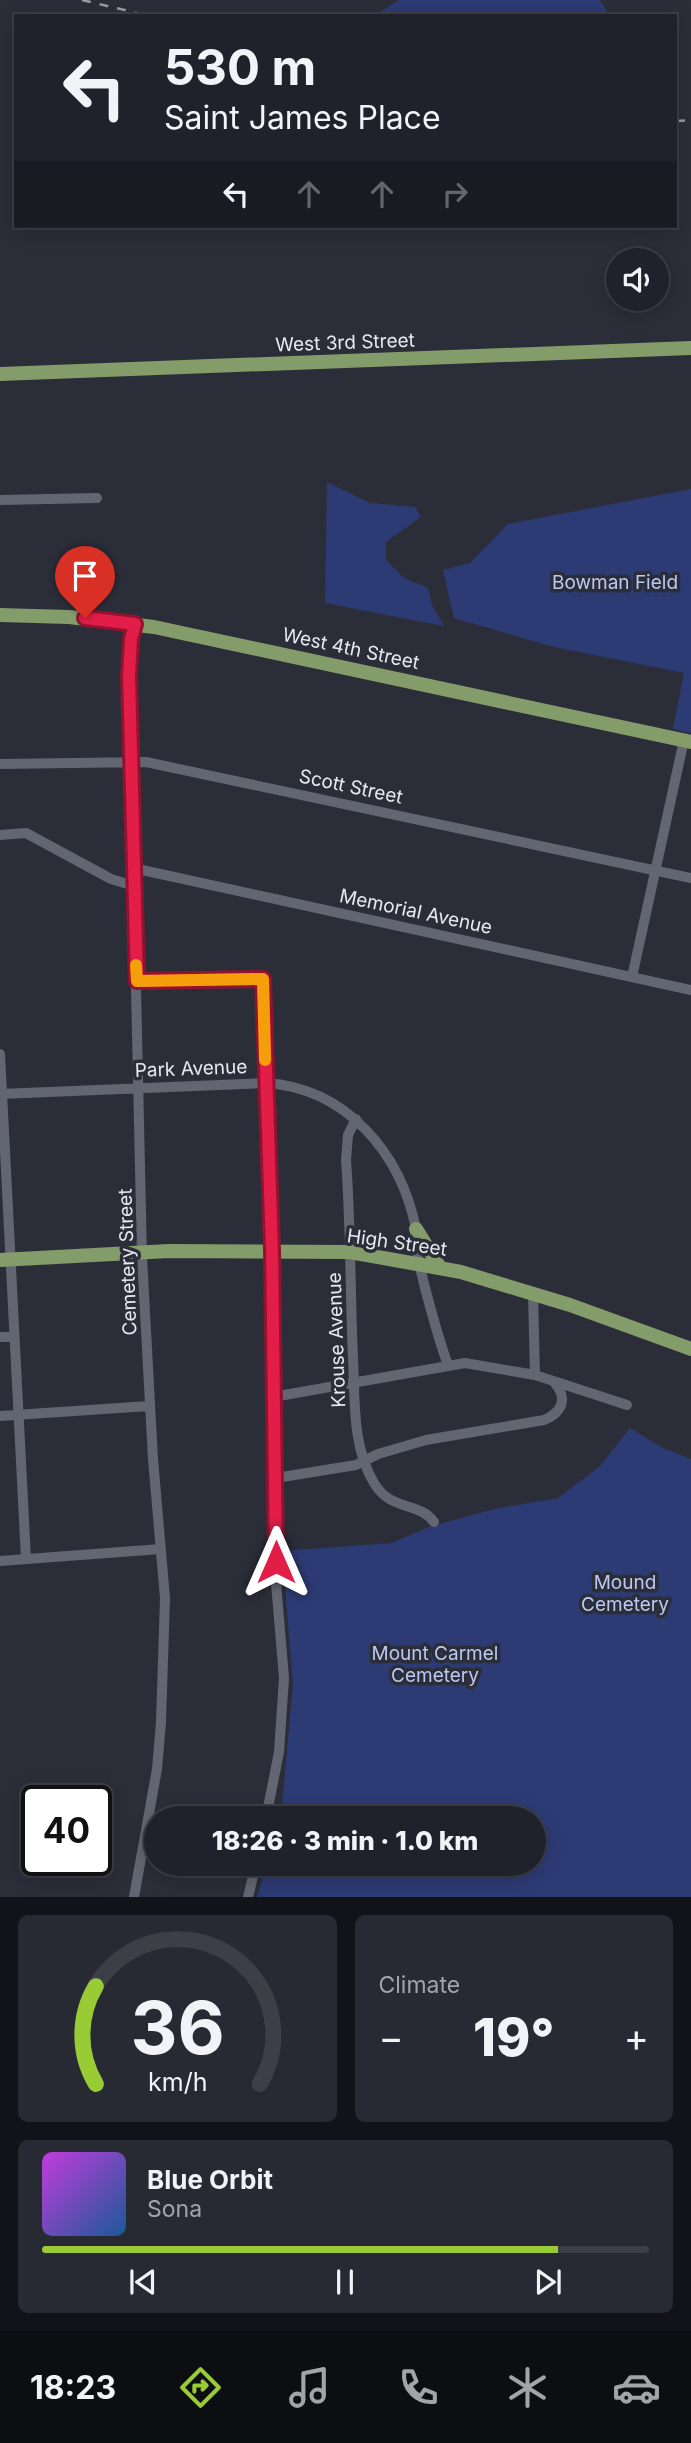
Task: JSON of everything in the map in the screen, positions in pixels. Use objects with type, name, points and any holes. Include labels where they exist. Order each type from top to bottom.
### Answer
[{"type":"main road","name":"West 3rd Street","points":[[0,374],[691,348]]},
{"type":"main road","name":"West 4th Street","points":[[0,615],[69,617],[135,624],[240,644],[687,741]]},
{"type":"main road","points":[[416,1229],[439,1266]]},
{"type":"main road","name":"High Street","points":[[5,1259],[142,1252],[350,1252],[439,1266],[533,1293],[691,1349]]},
{"type":"street","points":[[0,499],[97,498]]},
{"type":"street","name":"Cemetery Street","points":[[134,1897],[153,1798],[161,1722],[165,1598],[149,1406],[142,1252],[131,762],[130,653],[135,624]]},
{"type":"street","points":[[632,977],[687,741]]},
{"type":"street","name":"Scott Street","points":[[0,764],[131,762],[237,779],[691,878]]},
{"type":"street","points":[[0,835],[26,833],[111,879],[134,886]]},
{"type":"street","name":"Memorial Avenue","points":[[133,868],[691,990]]},
{"type":"street","points":[[137,981],[263,979],[272,1250],[276,1583],[284,1700],[279,1752],[268,1806]]},
{"type":"street","points":[[0,1055],[5,1259],[14,1337],[26,1559]]},
{"type":"street","name":"Park Avenue","points":[[1,1094],[140,1086],[266,1083],[307,1089],[333,1102],[356,1119],[395,1167],[409,1200],[416,1229],[413,1234],[448,1365]]},
{"type":"street","name":"Krouse Avenue","points":[[356,1119],[346,1149],[354,1383],[364,1462],[375,1485],[388,1500],[425,1513],[434,1522]]},
{"type":"street","points":[[533,1293],[535,1375]]},
{"type":"street","points":[[0,1337],[14,1337]]},
{"type":"street","points":[[273,1397],[448,1365],[485,1365],[535,1375],[627,1405]]},
{"type":"street","points":[[276,1478],[344,1468],[364,1462],[377,1454],[426,1440],[544,1420],[557,1413],[563,1403],[562,1394],[553,1381]]},
{"type":"street","points":[[0,1416],[149,1406]]},
{"type":"street","points":[[0,1560],[161,1549]]},
{"type":"street","points":[[248,1897],[253,1876]]},
{"type":"green space","points":[[399,0],[600,0],[609,14],[376,14]]},
{"type":"green space","points":[[327,482],[370,503],[415,507],[421,517],[386,542],[386,560],[404,578],[428,588],[432,605],[444,626],[325,603]]},
{"type":"green space","name":"Bowman Field","points":[[691,489],[691,733],[673,729],[684,673],[554,647],[454,618],[443,570],[470,563],[508,524]]},
{"type":"green space","points":[[630,1428],[661,1447],[691,1459],[691,1897],[257,1897],[263,1876],[546,1876],[546,1806],[282,1806],[293,1684],[282,1551],[392,1543],[429,1527],[494,1509],[558,1498],[600,1466]]},
{"type":"railway","points":[[82,0],[142,14]]},
{"type":"railway","points":[[677,121],[691,120]]},
{"type":"slow traffic","points":[[136,965],[137,981],[263,979],[265,1060]]},
{"type":"route","points":[[85,618],[135,624],[131,639],[129,675],[137,981],[263,979],[272,1250],[276,1562]]},
{"type":"park label","name":"Mound Cemetery","points":[[625,1593]]},
{"type":"park label","name":"Mount Carmel Cemetery","points":[[435,1664]]}]
